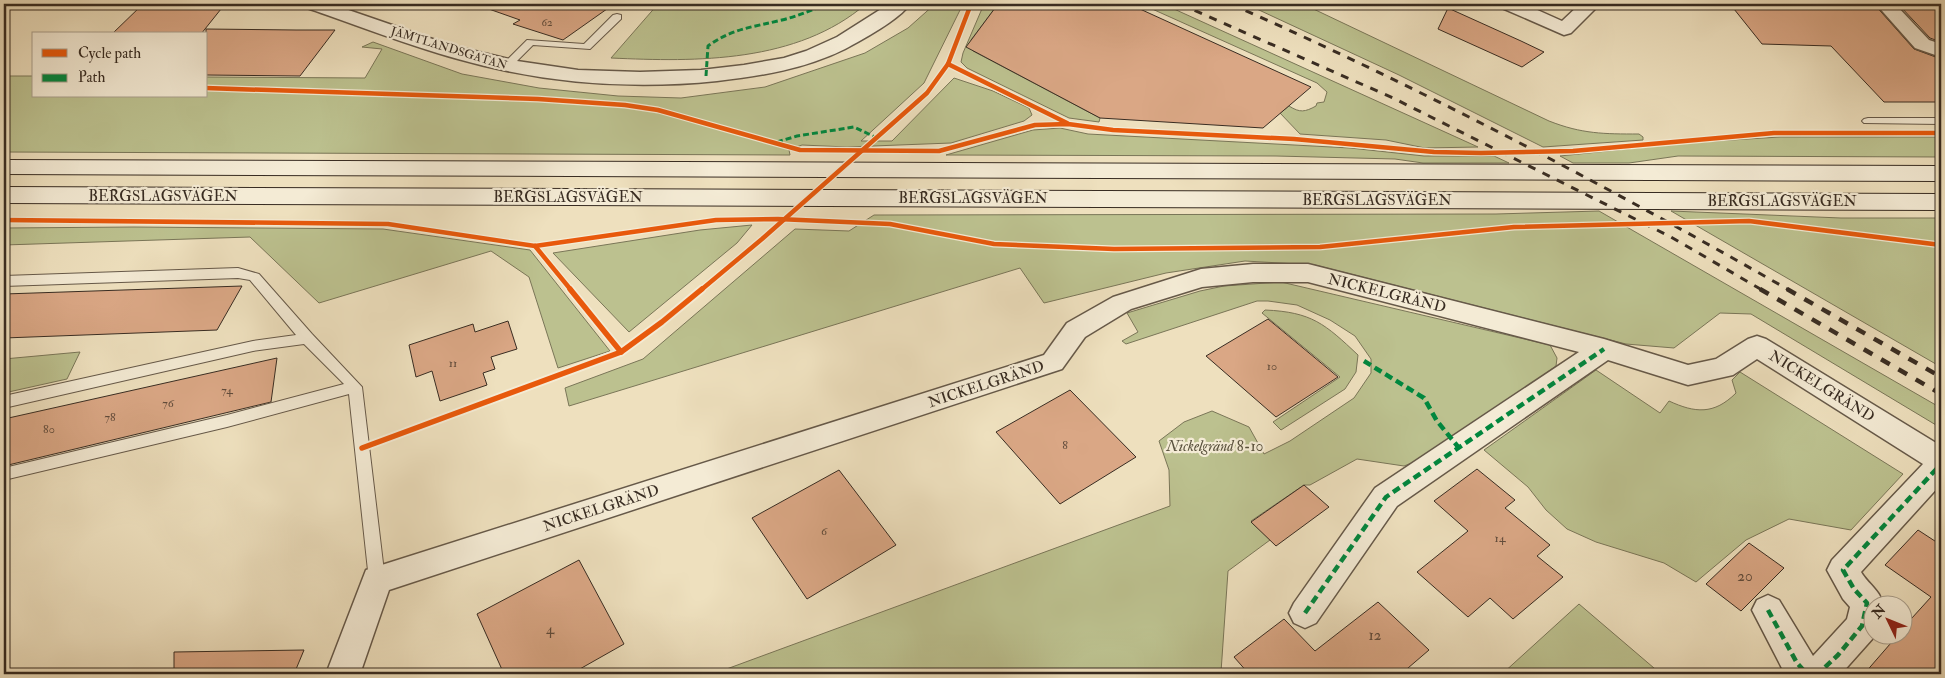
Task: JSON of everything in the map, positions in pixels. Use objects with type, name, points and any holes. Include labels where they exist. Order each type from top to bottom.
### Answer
[{"type":"main road","name":"BERGSLAGSVÄGEN","points":[[4,167],[1941,174]]},
{"type":"main road","name":"BERGSLAGSVÄGEN","points":[[4,195],[1941,202]]},
{"type":"street","name":"JÄMTLANDSGATAN","points":[[314,4],[394,32],[484,60],[576,76],[641,79],[706,76],[771,68],[823,52],[869,29],[901,4]]},
{"type":"street","points":[[1509,4],[1564,29],[1591,4]]},
{"type":"street","points":[[1885,4],[1922,44],[1941,51]]},
{"type":"street","name":"NICKELGRÄND","points":[[376,580],[1054,362],[1076,330],[1122,303],[1202,278],[1253,273],[1308,273],[1604,349],[1688,376],[1722,368],[1757,346],[1941,460]]},
{"type":"street","points":[[1305,613],[1386,497],[1604,349]]},
{"type":"street","points":[[1815,674],[1818,674],[1838,655],[1862,626],[1867,603],[1854,589],[1843,570],[1941,464]]},
{"type":"street","points":[[343,674],[376,580]]},
{"type":"street","points":[[1768,610],[1806,674]]},
{"type":"lane","points":[[507,65],[532,42],[586,47],[617,17]]},
{"type":"lane","points":[[1868,121],[1941,121]]},
{"type":"lane","points":[[4,281],[238,273],[254,277],[307,338],[355,387],[376,580]]},
{"type":"lane","points":[[4,402],[253,346],[307,338]]},
{"type":"lane","points":[[4,474],[227,421],[355,387]]},
{"type":"green space","points":[[658,4],[866,4],[839,23],[809,38],[778,48],[745,55],[677,60],[611,58]]},
{"type":"green space","points":[[935,4],[963,4],[924,83],[861,141],[892,141],[954,78],[993,91],[1029,108],[1032,115],[1024,121],[951,143],[847,147],[802,145],[789,150],[790,155],[4,152],[4,76],[32,76],[32,98],[208,98],[208,77],[365,78],[382,49],[362,47],[373,42],[462,74],[539,88],[618,96],[681,98],[765,87],[865,53],[908,28]]},
{"type":"green space","points":[[984,4],[998,4],[971,40],[973,51],[1100,118],[1099,122],[1069,118],[967,68],[961,62]]},
{"type":"green space","points":[[1141,4],[1163,4],[1478,147],[1425,148],[1386,140],[1300,134],[1280,113],[1289,106],[1302,111],[1309,110],[1316,106],[1317,103],[1324,102],[1327,92],[1317,83]]},
{"type":"green space","points":[[1246,4],[1303,4],[1549,121],[1572,129],[1615,134],[1639,134],[1643,137],[1643,140],[1543,147],[1399,75]]},
{"type":"green space","points":[[1060,128],[1088,134],[1350,148],[1424,156],[1494,156],[1509,163],[1423,163],[1395,159],[1276,156],[946,155],[1033,130]]},
{"type":"green space","points":[[1780,137],[1941,137],[1941,157],[1678,156],[1629,163],[1573,163],[1560,156],[1683,143]]},
{"type":"green space","points":[[1599,211],[1941,408],[1941,428],[1751,314],[1720,313],[1674,348],[1626,344],[1315,265],[1245,261],[1166,273],[1044,303],[1020,268],[569,406],[565,388],[643,359],[795,229],[849,231],[874,215],[1496,214]]},
{"type":"green space","points":[[1671,211],[1841,218],[1941,218],[1941,367]]},
{"type":"green space","points":[[752,225],[737,243],[629,332],[553,253],[700,230]]},
{"type":"green space","points":[[4,228],[383,229],[530,250],[610,351],[558,368],[529,277],[491,251],[319,303],[250,237],[4,245]]},
{"type":"green space","name":"Nickelgränd 8-10","points":[[1281,282],[1550,345],[1557,358],[1556,366],[1429,456],[1404,466],[1357,459],[1310,485],[1304,485],[1251,521],[1270,540],[1228,571],[1221,672],[1223,674],[713,674],[1170,506],[1169,470],[1159,441],[1184,422],[1212,411],[1249,427],[1264,454],[1290,441],[1354,398],[1371,373],[1371,359],[1355,336],[1330,320],[1297,305],[1257,301],[1126,344],[1122,341],[1138,332],[1127,313],[1200,291],[1224,286]]},
{"type":"green space","points":[[1265,310],[1295,314],[1317,322],[1336,335],[1358,355],[1356,372],[1345,389],[1281,430],[1273,422],[1340,377],[1262,313]]},
{"type":"green space","points":[[80,352],[67,379],[4,393],[4,359]]},
{"type":"green space","points":[[1596,370],[1660,413],[1669,401],[1696,410],[1704,410],[1720,405],[1736,393],[1732,380],[1740,372],[1903,474],[1851,530],[1789,519],[1746,540],[1696,582],[1664,563],[1596,542],[1567,529],[1546,510],[1528,487],[1484,450]]},
{"type":"green space","points":[[1579,604],[1661,674],[1502,674]]},
{"type":"building","points":[[143,4],[225,4],[203,32],[114,32]]},
{"type":"building","points":[[487,4],[614,4],[563,40],[513,24],[520,20],[486,8]]},
{"type":"building","points":[[998,4],[1129,4],[1311,87],[1263,128],[1100,118],[966,47]]},
{"type":"building","points":[[1730,4],[1874,4],[1914,49],[1941,59],[1941,102],[1884,102],[1831,46],[1762,44]]},
{"type":"building","points":[[1899,5],[1941,8],[1941,42],[1930,38]]},
{"type":"building","points":[[1448,8],[1544,52],[1522,67],[1438,29]]},
{"type":"building","points":[[206,29],[335,30],[300,76],[208,75],[208,32],[206,32]]},
{"type":"building","points":[[242,286],[217,330],[4,338],[4,294]]},
{"type":"building","points":[[1268,319],[1338,377],[1276,417],[1206,356]]},
{"type":"building","points":[[508,321],[517,349],[491,357],[495,369],[483,373],[487,385],[440,401],[432,371],[416,377],[409,345],[473,324],[475,332]]},
{"type":"building","points":[[277,358],[271,402],[4,466],[4,419]]},
{"type":"building","points":[[1070,390],[1136,457],[1060,504],[996,432]]},
{"type":"building","points":[[1477,469],[1515,500],[1505,508],[1550,545],[1537,556],[1563,577],[1513,619],[1490,598],[1468,617],[1417,572],[1468,531],[1434,501]]},
{"type":"building","points":[[839,470],[896,545],[807,599],[752,518]]},
{"type":"building","points":[[1304,485],[1329,507],[1276,546],[1251,522]]},
{"type":"building","points":[[1918,530],[1941,545],[1941,674],[1864,674],[1888,646],[1912,646],[1912,618],[1931,597],[1885,565]]},
{"type":"building","points":[[1749,543],[1784,568],[1741,611],[1706,584]]},
{"type":"building","points":[[579,560],[624,644],[571,674],[504,674],[477,614]]},
{"type":"building","points":[[1378,602],[1429,650],[1401,674],[1249,674],[1234,657],[1284,619],[1315,651]]},
{"type":"building","points":[[304,650],[294,674],[174,674],[174,652]]},
{"type":"railway","points":[[1180,4],[1393,98],[1671,237],[1762,290]]},
{"type":"railway","points":[[1231,4],[1303,36],[1444,104],[1652,213],[1789,290]]},
{"type":"railway","points":[[1760,289],[1941,394]]},
{"type":"railway","points":[[1787,289],[1941,377]]},
{"type":"marked path","points":[[706,76],[708,46],[718,39],[736,30],[783,20],[827,4]]},
{"type":"marked path","points":[[777,142],[797,136],[854,127],[877,138]]},
{"type":"marked path","points":[[1305,613],[1386,497],[1604,349]]},
{"type":"marked path","points":[[1364,361],[1424,398],[1437,421],[1459,448]]},
{"type":"marked path","points":[[1815,674],[1819,673],[1838,655],[1862,626],[1867,603],[1854,589],[1843,570],[1941,464]]},
{"type":"marked path","points":[[1768,610],[1797,663],[1807,674]]},
{"type":"cycle path","points":[[362,448],[621,352],[662,322],[762,239],[927,93],[948,64],[971,4]]},
{"type":"cycle path","points":[[948,64],[1067,123]]},
{"type":"cycle path","points":[[208,88],[538,99],[625,105],[658,110],[800,150],[939,151],[1035,125],[1068,124],[1113,130],[1294,139],[1434,152],[1481,153],[1573,151],[1774,133],[1941,133]]},
{"type":"cycle path","points":[[4,220],[388,224],[535,246],[716,220],[778,219],[890,224],[994,244],[1114,249],[1320,247],[1514,227],[1749,221],[1941,245]]},
{"type":"cycle path","points":[[535,246],[621,352]]}]
